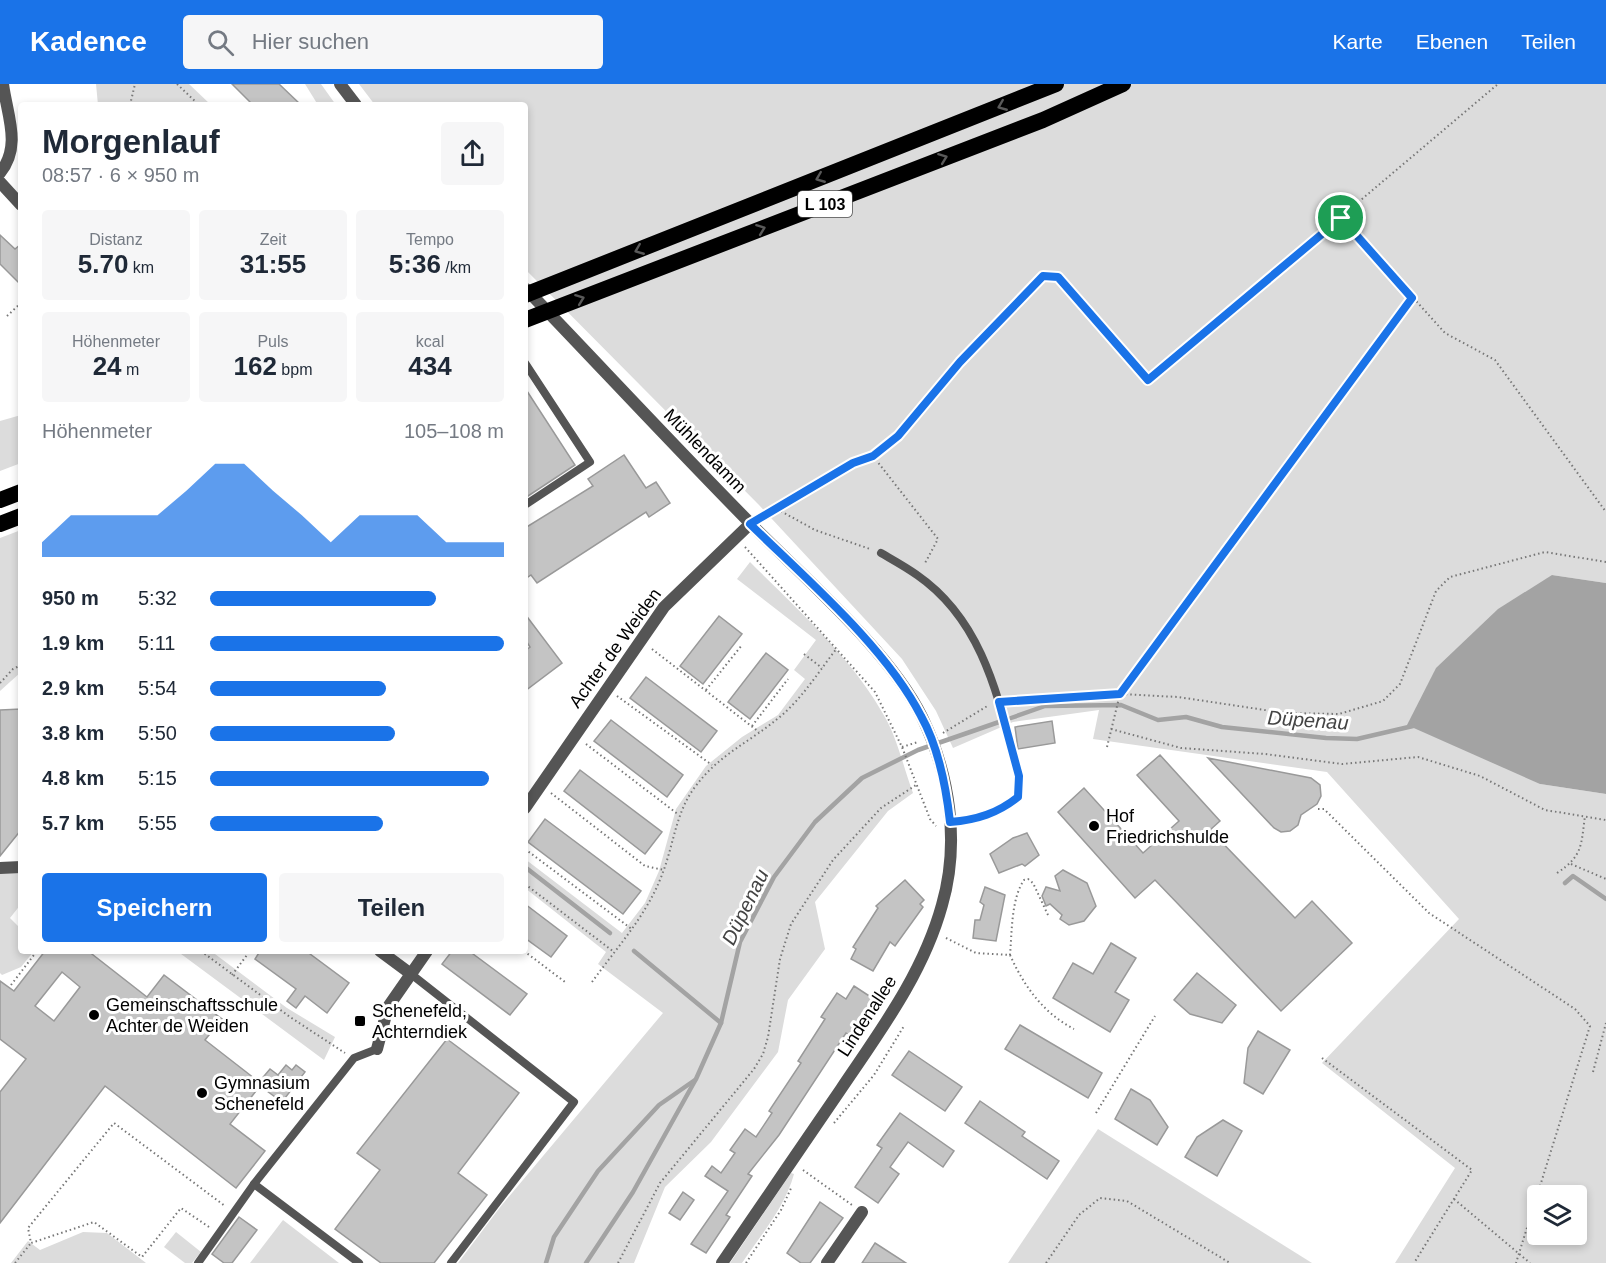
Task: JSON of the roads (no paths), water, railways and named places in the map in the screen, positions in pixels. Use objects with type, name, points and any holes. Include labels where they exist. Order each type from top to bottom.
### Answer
[{"type":"highway","name":"L 103","points":[[528,294],[1056,84]]},
{"type":"highway","name":"L 103","points":[[528,319],[1043,120],[1124,84]]},
{"type":"highway","points":[[0,500],[18,493]]},
{"type":"highway","points":[[0,524],[18,517]]},
{"type":"street","points":[[0,173],[13,147],[3,84]]},
{"type":"street","points":[[340,84],[354,102]]},
{"type":"street","points":[[0,182],[18,203]]},
{"type":"street","name":"Mühlendamm","points":[[528,291],[750,524],[873,649],[922,716],[938,757]]},
{"type":"street","name":"Achter de Weiden","points":[[528,804],[664,607],[750,524]]},
{"type":"street","name":"Lindenallee","points":[[722,1263],[889,1017],[921,963],[942,905],[949,876],[950,822],[946,789],[938,757]]},
{"type":"street","points":[[0,868],[18,867]]},
{"type":"street","points":[[384,954],[411,974]]},
{"type":"street","points":[[377,1049],[388,1007],[425,954]]},
{"type":"street","points":[[827,1263],[862,1212]]},
{"type":"lane","points":[[528,368],[590,462],[528,503]]},
{"type":"lane","points":[[881,553],[919,575],[962,618],[984,657],[1019,776],[1018,797],[1006,807],[975,820],[950,822]]},
{"type":"lane","points":[[411,974],[574,1102],[452,1263]]},
{"type":"lane","points":[[198,1263],[254,1184],[354,1058],[377,1049]]},
{"type":"lane","points":[[254,1184],[359,1263]]},
{"type":"waterway","name":"Düpenau","points":[[1011,718],[1045,706],[1121,705],[1158,720],[1186,717],[1222,727],[1326,738],[1357,739],[1413,726]]},
{"type":"waterway","name":"Düpenau","points":[[586,1263],[633,1192],[696,1079],[721,1023],[740,942],[774,877],[815,822],[862,778],[918,750],[999,722]]},
{"type":"waterway","points":[[528,869],[610,933]]},
{"type":"waterway","points":[[1565,883],[1573,876],[1606,899]]},
{"type":"waterway","points":[[634,951],[721,1023]]},
{"type":"waterway","points":[[546,1263],[554,1237],[598,1171],[659,1105],[695,1080]]},
{"type":"place","name":"Hof Friedrichshulde","points":[[1094,826]]},
{"type":"place","name":"Gemeinschaftsschule Achter de Weiden","points":[[94,1015]]},
{"type":"place","name":"Schenefeld, Achterndiek","points":[[360,1021]]},
{"type":"place","name":"Gymnasium Schenefeld","points":[[202,1093]]}]
